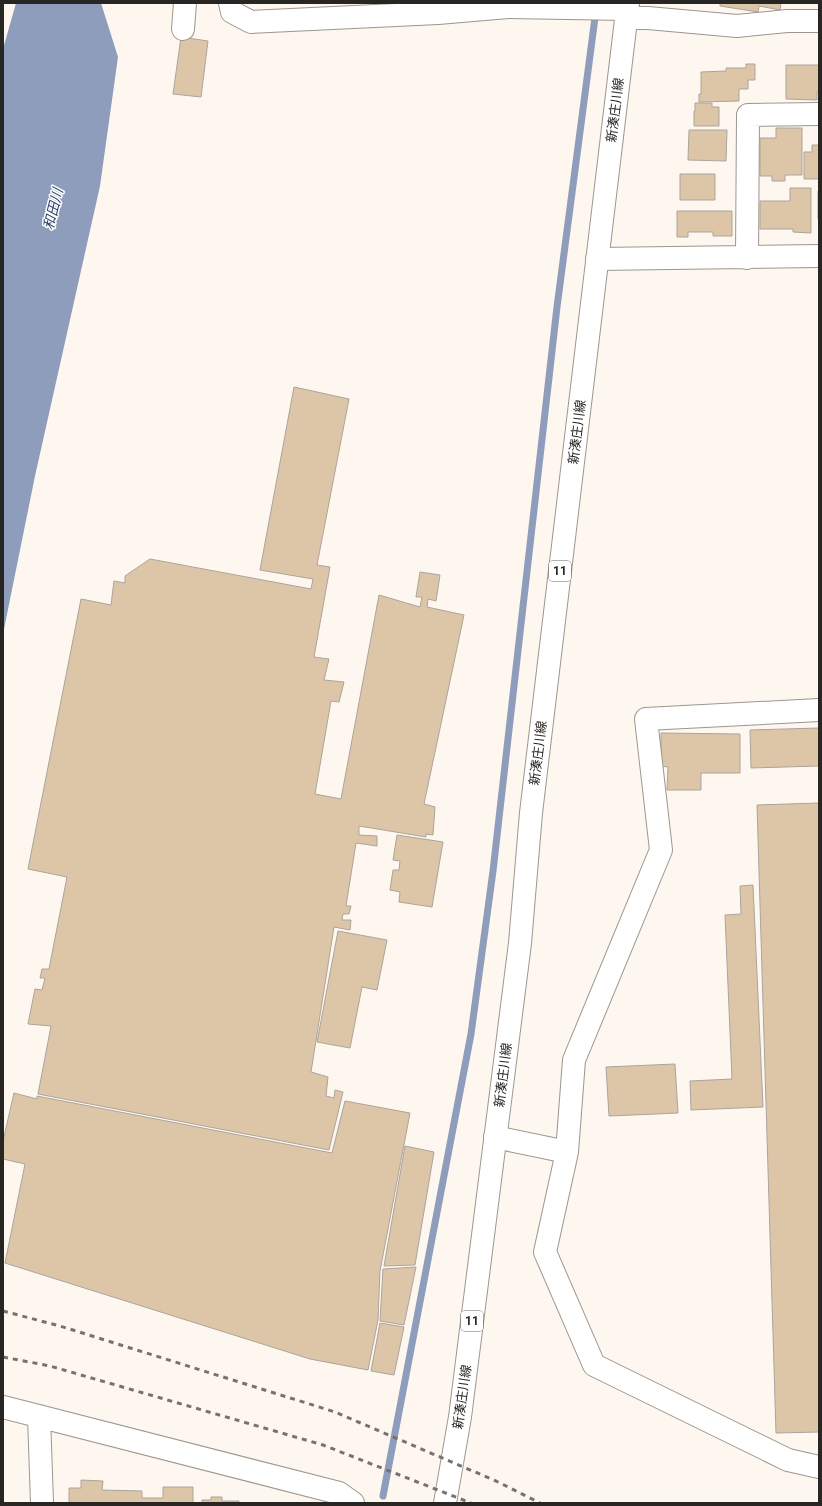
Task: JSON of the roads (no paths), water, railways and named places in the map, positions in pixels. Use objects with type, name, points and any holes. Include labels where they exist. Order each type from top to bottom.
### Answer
[{"type":"main road","points":[[183,29],[185,3]]},
{"type":"main road","points":[[230,3],[232,12],[251,22],[442,8],[508,7],[627,10],[648,18],[737,26],[790,12],[819,21]]},
{"type":"main road","name":"新湊庄川線","points":[[445,1503],[460,1417],[520,943],[531,813],[627,10]]},
{"type":"main road","points":[[747,258],[748,115],[819,114]]},
{"type":"main road","points":[[597,259],[819,256]]},
{"type":"main road","points":[[819,710],[646,719],[661,850],[574,1060],[567,1152],[545,1252],[594,1365],[788,1460],[819,1467]]},
{"type":"main road","points":[[495,1136],[567,1152]]},
{"type":"main road","points":[[3,1406],[339,1493],[353,1503]]},
{"type":"main road","points":[[39,1416],[42,1503]]},
{"type":"water","name":"和田川","points":[[16,3],[101,3],[118,57],[100,186],[35,476],[3,634],[3,49]]},
{"type":"waterway","points":[[383,1496],[471,1034],[493,871],[557,307],[596,10]]},
{"type":"railway","points":[[3,1311],[60,1326],[335,1412],[496,1481],[540,1503]]},
{"type":"railway","points":[[3,1357],[50,1366],[323,1445],[471,1503]]}]
